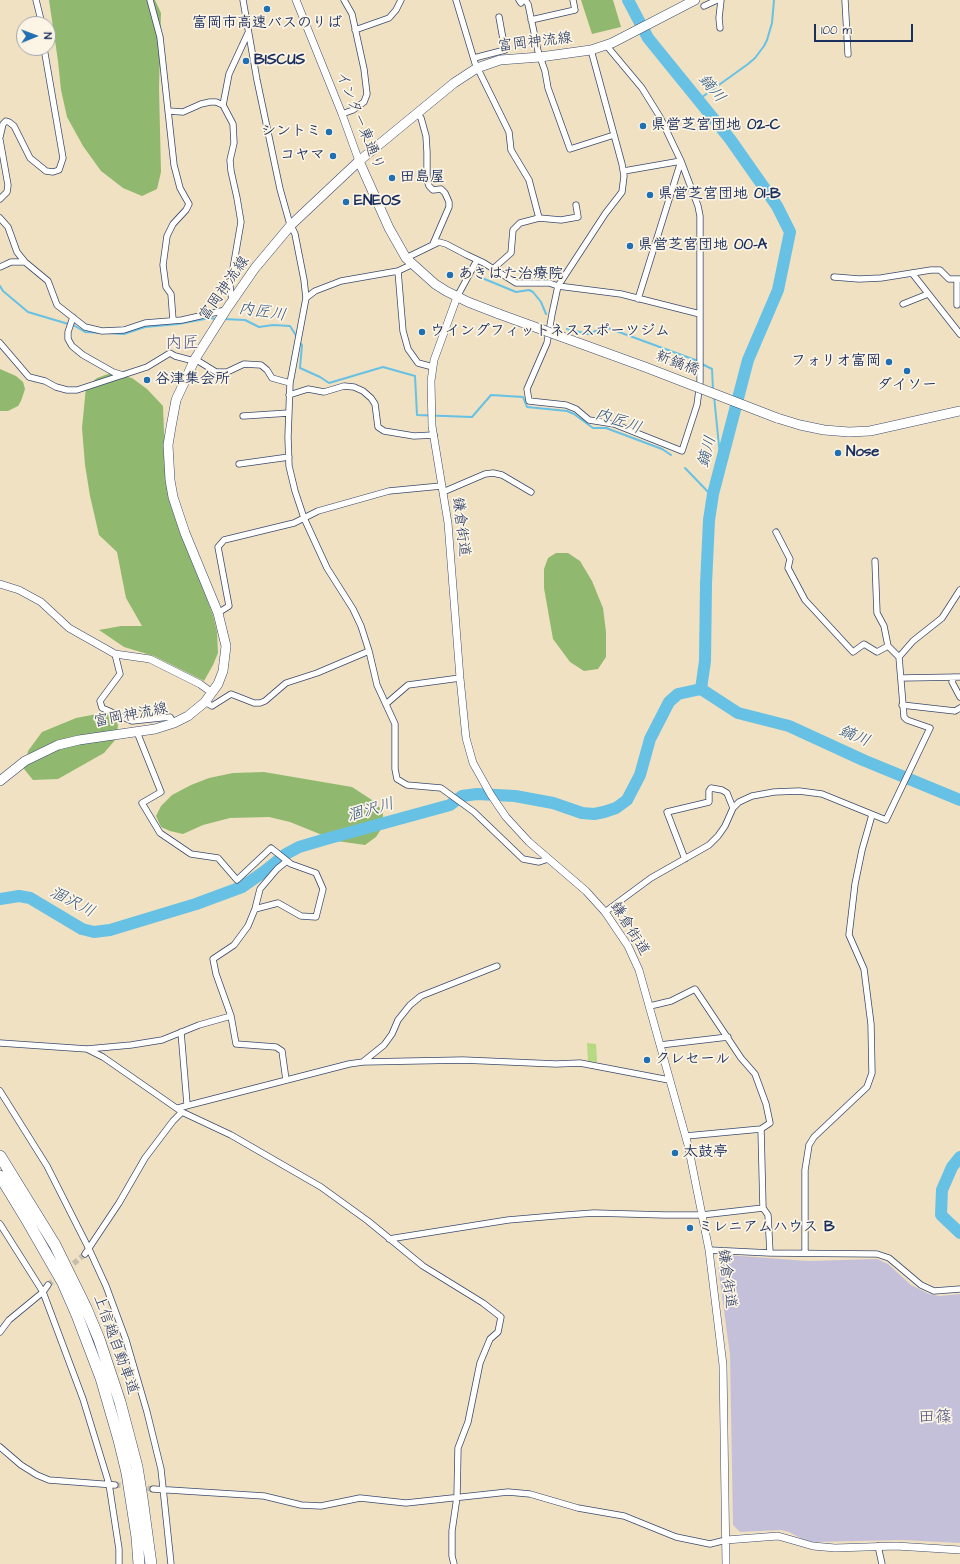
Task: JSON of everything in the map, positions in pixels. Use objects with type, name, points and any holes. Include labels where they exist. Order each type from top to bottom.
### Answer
[{"type":"highway","name":"上信越自動車道","points":[[0,1156],[55,1245],[86,1308],[99,1339],[120,1402],[137,1467],[144,1506],[151,1564]]},
{"type":"highway","name":"上信越自動車道","points":[[0,1176],[63,1283],[92,1352],[110,1408],[124,1460],[140,1564]]},
{"type":"main road","name":"富岡神流線","points":[[0,781],[25,761],[58,746],[79,740],[155,729],[174,723],[188,716],[205,702],[218,684],[226,659],[226,646],[218,613],[185,533],[173,497],[170,480],[168,445],[176,400],[195,360],[234,298],[260,262],[291,225],[359,162],[417,113],[454,82],[477,68],[500,60],[540,57],[592,50],[609,44],[695,0]]},
{"type":"main road","name":"インター東通り","points":[[359,162],[389,228],[410,261],[436,284],[457,297],[499,314]]},
{"type":"main road","name":"新鏑橋","points":[[499,314],[645,367],[777,418],[800,425],[824,430],[849,432],[870,431],[960,411]]},
{"type":"street","points":[[36,0],[40,16]]},
{"type":"street","points":[[150,0],[160,37],[174,165],[180,188],[189,204],[186,210],[173,224],[167,236],[162,265],[166,287],[171,294],[173,320]]},
{"type":"street","points":[[243,0],[248,33],[280,189],[295,234],[304,280],[306,298],[290,383],[288,437],[289,466],[304,518],[327,568],[353,609],[361,626],[377,685],[395,724],[395,769],[398,779],[407,785],[441,788],[474,812],[523,859],[539,862],[548,859]]},
{"type":"street","name":"インター東通り","points":[[296,0],[342,114],[359,162]]},
{"type":"street","points":[[342,114],[353,110],[364,102],[367,94],[364,69],[352,14],[344,0]]},
{"type":"street","points":[[355,30],[389,18],[396,10],[401,0]]},
{"type":"street","points":[[456,0],[477,68],[508,132],[511,150],[529,180],[539,218]]},
{"type":"street","points":[[531,20],[576,10],[573,0]]},
{"type":"street","points":[[704,6],[717,0]]},
{"type":"street","points":[[720,28],[719,18],[721,0]]},
{"type":"street","points":[[845,0],[848,54]]},
{"type":"street","points":[[522,1],[531,20],[553,105],[570,149],[614,135]]},
{"type":"street","points":[[474,58],[505,50],[499,17]]},
{"type":"street","points":[[234,298],[231,295],[230,286],[241,222],[230,171],[230,160],[234,143],[233,124],[223,105],[229,74],[248,33]]},
{"type":"street","points":[[592,50],[624,171],[622,192],[605,214],[558,286],[547,343],[527,389],[529,401],[566,405],[576,409],[589,420],[614,424],[682,450],[697,405],[700,382],[700,216],[698,206],[681,161],[660,117],[642,88],[609,44]]},
{"type":"street","points":[[0,137],[3,124],[6,121],[9,122],[14,126],[30,158],[46,171],[53,172],[59,170],[63,158],[45,56]]},
{"type":"street","points":[[168,111],[183,112],[201,104],[210,102],[216,102],[223,105]]},
{"type":"street","points":[[417,113],[422,118],[426,136],[427,180],[429,186],[432,190],[440,190],[445,193],[450,202],[433,244]]},
{"type":"street","points":[[0,140],[8,185],[7,192],[0,199]]},
{"type":"street","points":[[624,171],[681,161]]},
{"type":"street","points":[[638,299],[681,161]]},
{"type":"street","points":[[494,268],[511,253],[513,230],[520,223],[539,218],[561,220],[578,217],[576,205]]},
{"type":"street","points":[[0,218],[8,227],[17,252],[25,262],[48,281],[57,305],[85,327],[102,331],[124,330],[145,323],[182,320],[226,310]]},
{"type":"street","points":[[306,298],[315,291],[341,281],[398,271],[433,244],[439,242],[494,268],[516,283],[549,283],[558,286],[621,294],[700,314]]},
{"type":"street","points":[[457,297],[477,260]]},
{"type":"street","points":[[0,267],[11,262],[25,262]]},
{"type":"street","points":[[834,277],[859,279],[881,278],[940,270],[949,279],[958,279],[957,305]]},
{"type":"street","points":[[398,271],[403,331],[408,349],[418,363],[433,366]]},
{"type":"street","points":[[912,273],[960,334]]},
{"type":"street","points":[[903,304],[928,294]]},
{"type":"street","name":"鎌倉街道","points":[[457,297],[434,360],[431,381],[434,435],[449,531],[466,738],[473,763],[491,795],[506,817],[529,842],[586,891],[605,912],[628,946],[639,970],[686,1136],[709,1250],[723,1365],[726,1564]]},
{"type":"street","points":[[73,317],[68,332],[68,339],[72,346],[83,355],[113,372],[123,375]]},
{"type":"street","points":[[0,343],[29,377],[45,381],[56,387],[67,390],[77,390],[147,367],[170,354],[195,360],[216,372],[227,372],[244,364],[262,365],[272,378],[290,383]]},
{"type":"street","points":[[289,395],[308,389],[324,392],[344,386],[354,387],[363,391],[371,398],[375,404],[378,427],[384,431],[414,436],[434,435]]},
{"type":"street","points":[[243,416],[289,412]]},
{"type":"street","points":[[239,464],[289,457]]},
{"type":"street","points":[[218,613],[229,606],[218,547],[224,540],[294,523],[318,511],[389,491],[442,489],[485,474],[493,473],[502,475],[531,492]]},
{"type":"street","points":[[776,532],[790,559],[788,568],[805,600],[853,652],[864,644],[877,652],[888,646]]},
{"type":"street","points":[[605,912],[651,878],[709,845],[725,826],[733,808],[740,802],[752,796],[774,792],[799,791],[822,794],[886,820],[930,728],[904,718],[899,657],[888,646],[884,626],[877,613],[875,561]]},
{"type":"street","points":[[0,584],[19,590],[41,602],[69,628],[115,654],[150,659],[200,684],[211,692]]},
{"type":"street","points":[[899,657],[913,641],[942,618],[960,590]]},
{"type":"street","points":[[205,702],[212,706],[231,694],[260,704],[286,683],[317,673],[369,651]]},
{"type":"street","points":[[115,654],[120,674],[100,701],[102,708],[132,721],[170,717],[174,723]]},
{"type":"street","points":[[900,678],[957,677]]},
{"type":"street","points":[[957,677],[952,682],[960,697]]},
{"type":"street","points":[[386,704],[408,685],[460,678]]},
{"type":"street","points":[[902,705],[955,710],[960,708]]},
{"type":"street","points":[[137,732],[161,792],[142,803],[160,834],[191,854],[218,858],[237,880],[271,848],[291,864],[316,872],[323,889],[316,917],[301,916],[278,903],[255,909]]},
{"type":"street","points":[[685,859],[666,812],[708,802],[709,791],[711,788],[727,793],[733,808]]},
{"type":"street","points":[[805,1253],[805,1183],[809,1145],[814,1137],[867,1087],[872,1073],[871,1024],[864,969],[850,935],[850,925],[856,877],[872,814]]},
{"type":"street","points":[[286,1080],[282,1051],[276,1047],[236,1044],[231,1016],[216,974],[213,959],[234,945],[248,926],[255,909],[260,889],[277,869],[287,861]]},
{"type":"street","points":[[363,1062],[384,1046],[392,1034],[398,1020],[410,1005],[421,996],[497,966]]},
{"type":"street","points":[[650,1006],[671,1001],[695,989],[741,1058],[755,1074],[766,1104],[770,1123],[760,1129],[686,1136]]},
{"type":"street","points":[[0,1043],[87,1049],[131,1045],[162,1040],[199,1025],[231,1016]]},
{"type":"street","points":[[181,1032],[187,1104]]},
{"type":"street","points":[[660,1045],[728,1037]]},
{"type":"street","points":[[87,1049],[103,1056],[180,1110],[231,1134],[321,1187],[368,1221],[423,1266],[483,1303],[501,1317],[498,1332],[490,1339],[480,1363],[468,1422],[458,1448],[457,1497],[452,1531],[452,1556],[454,1564]]},
{"type":"street","points":[[85,1254],[120,1202],[144,1158],[180,1110],[187,1104],[349,1064],[363,1062],[463,1060],[556,1064],[580,1063],[669,1080]]},
{"type":"street","points":[[0,1090],[47,1166],[106,1286],[135,1368],[157,1454],[164,1490],[171,1564]]},
{"type":"street","points":[[760,1129],[763,1208],[768,1215],[770,1253]]},
{"type":"street","points":[[389,1239],[508,1220],[566,1215],[594,1213],[702,1215],[763,1208]]},
{"type":"street","points":[[0,1224],[43,1292],[83,1399],[112,1484],[120,1564]]},
{"type":"street","points":[[709,1250],[770,1253],[877,1254],[889,1258],[921,1285],[934,1290],[960,1290]]},
{"type":"street","points":[[0,1332],[9,1320],[43,1292],[48,1285]]},
{"type":"street","points":[[0,1447],[21,1465],[37,1475],[49,1480],[112,1484]]},
{"type":"street","points":[[153,1489],[264,1496],[301,1505],[321,1506],[360,1498],[406,1503],[508,1492],[530,1494],[578,1508],[624,1516],[676,1537],[710,1544],[726,1540],[778,1536],[820,1547],[903,1546],[960,1550]]},
{"type":"street","points":[[878,1546],[882,1564]]},
{"type":"shaded area","points":[[727,1255],[808,1261],[877,1259],[888,1264],[911,1285],[929,1294],[939,1296],[960,1294],[960,1543],[902,1540],[812,1542],[781,1530],[740,1532],[733,1525],[730,1355],[718,1266]]},
{"type":"green space","points":[[49,0],[155,0],[161,13],[159,88],[161,172],[157,189],[142,196],[123,188],[101,171],[83,146],[67,117],[61,90],[56,47],[56,16],[51,16]]},
{"type":"green space","points":[[581,0],[613,0],[621,27],[592,34]]},
{"type":"green space","points":[[0,369],[16,376],[23,382],[25,389],[18,406],[8,411],[0,411]]},
{"type":"green space","points":[[111,373],[132,378],[147,389],[163,406],[164,432],[177,520],[213,615],[217,632],[218,653],[204,681],[154,656],[124,647],[99,630],[121,626],[142,626],[126,598],[117,552],[99,535],[85,465],[82,428],[86,387],[97,378]]},
{"type":"green space","points":[[556,553],[568,553],[580,561],[592,581],[603,608],[606,632],[606,657],[598,669],[584,671],[570,662],[553,639],[544,588],[544,569],[548,558]]},
{"type":"green space","points":[[97,714],[113,715],[118,725],[116,739],[104,753],[58,779],[33,780],[24,769],[28,751],[42,732],[76,718]]},
{"type":"green space","points":[[264,772],[352,787],[372,800],[383,811],[383,826],[376,837],[365,845],[337,841],[290,822],[269,817],[230,818],[203,825],[183,834],[161,827],[156,816],[161,806],[172,795],[209,778],[233,773]]},
{"type":"green space","points":[[587,1043],[596,1044],[597,1062],[588,1061]]},
{"type":"waterway","name":"鏑川","points":[[628,0],[648,38],[730,139],[777,206],[790,232],[778,290],[748,360],[713,494],[709,520],[705,661],[701,689]]},
{"type":"waterway","points":[[698,100],[755,58],[767,40],[772,23],[774,0]]},
{"type":"waterway","points":[[482,278],[516,292],[529,290],[533,292],[541,302],[546,314]]},
{"type":"waterway","name":"内匠川","points":[[0,286],[3,291],[28,312],[75,326],[85,332],[124,334],[145,327],[178,324],[210,318],[216,319]]},
{"type":"waterway","name":"内匠川","points":[[223,319],[245,320],[259,327],[273,325],[290,326],[297,337]]},
{"type":"waterway","points":[[567,329],[588,334],[603,328],[608,328],[698,361]]},
{"type":"waterway","name":"内匠川","points":[[299,341],[302,345],[300,368],[329,383],[383,367],[415,376],[417,415],[472,417],[491,395],[523,397],[527,407],[567,411],[574,414],[593,428],[606,428],[662,449],[671,455]]},
{"type":"waterway","points":[[702,364],[712,369],[713,390]]},
{"type":"waterway","points":[[714,396],[721,466]]},
{"type":"waterway","name":"内匠川","points":[[685,468],[713,497]]},
{"type":"waterway","name":"鏑川","points":[[701,689],[738,713],[789,726],[863,760],[960,800]]},
{"type":"waterway","name":"涸沢川","points":[[0,899],[19,896],[30,898],[82,929],[94,932],[110,930],[196,904],[242,887],[286,854],[299,847],[450,805],[462,796],[477,794],[515,796],[553,803],[582,813],[594,814],[604,812],[616,808],[627,800],[640,775],[650,739],[669,702],[678,694],[701,689]]},
{"type":"waterway","name":"鏑川","points":[[960,1157],[952,1167],[942,1190],[941,1215],[960,1233]]},
{"type":"tunnel","points":[[67,1269],[85,1254]]},
{"type":"tunnel","points":[[48,1285],[60,1275]]},
{"type":"tunnel","points":[[115,1485],[130,1486]]},
{"type":"tunnel","points":[[139,1487],[153,1489]]},
{"type":"place","name":"富岡市高速バスのりば","points":[[267,9]]},
{"type":"place","name":"BISCUS","points":[[246,61]]},
{"type":"place","name":"県営芝宮団地 02-C","points":[[643,126]]},
{"type":"place","name":"シントミ","points":[[329,132]]},
{"type":"place","name":"コヤマ","points":[[333,156]]},
{"type":"place","name":"田島屋","points":[[392,178]]},
{"type":"place","name":"県営芝宮団地 01-B","points":[[650,195]]},
{"type":"place","name":"ENEOS","points":[[346,202]]},
{"type":"place","name":"県営芝宮団地 00-A","points":[[630,246]]},
{"type":"place","name":"あきはた治療院","points":[[450,275]]},
{"type":"place","name":"ウイングフィットネススポーツジム","points":[[422,332]]},
{"type":"place","name":"フォリオ富岡","points":[[889,362]]},
{"type":"place","name":"ダイソー","points":[[907,371]]},
{"type":"place","name":"谷津集会所","points":[[147,380]]},
{"type":"place","name":"Nose","points":[[838,453]]},
{"type":"place","name":"クレセール","points":[[647,1060]]},
{"type":"place","name":"太鼓亭","points":[[675,1153]]},
{"type":"place","name":"ミレニアムハウス B","points":[[690,1228]]},
{"type":"district","name":"内匠","points":[[182,344]]},
{"type":"district","name":"田篠","points":[[935,1418]]}]
